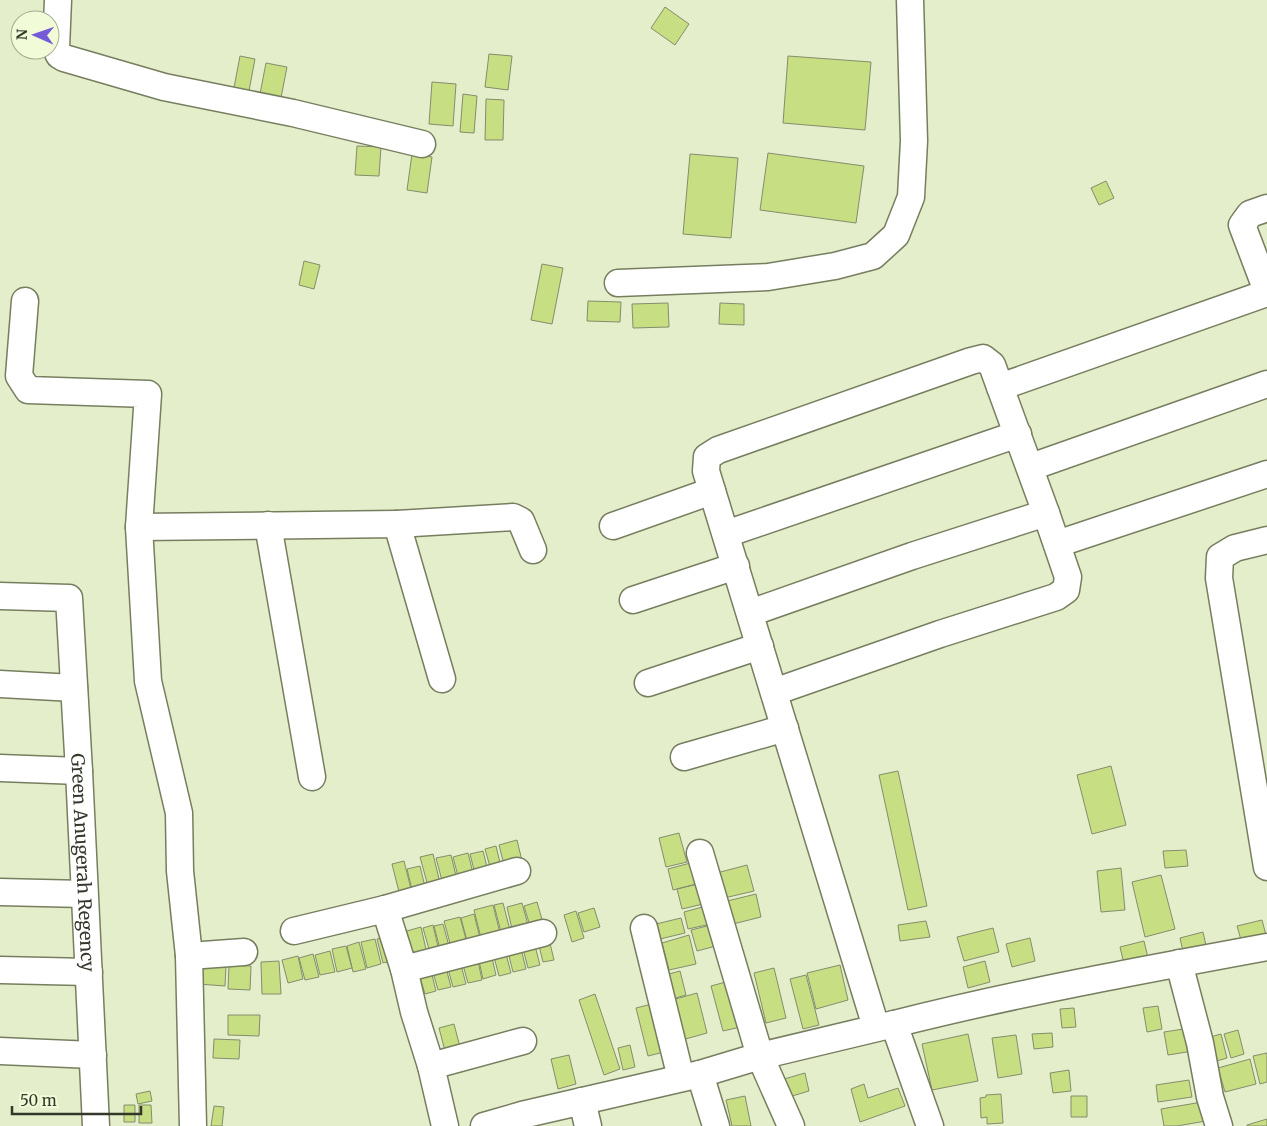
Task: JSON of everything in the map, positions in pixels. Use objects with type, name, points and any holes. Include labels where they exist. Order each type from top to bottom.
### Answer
[{"type":"street","points":[[58,0],[56,48],[59,55],[64,58],[164,87],[293,113],[422,144]]},
{"type":"street","points":[[618,283],[768,277],[835,266],[873,256],[896,235],[911,197],[914,141],[910,0]]},
{"type":"street","points":[[1000,387],[1267,292],[1242,225],[1250,214],[1267,208]]},
{"type":"street","points":[[25,301],[19,376],[28,390],[148,394],[139,527],[148,681],[179,813],[181,879],[189,956],[193,1126]]},
{"type":"street","points":[[774,692],[940,634],[1056,597],[1066,590],[1068,577],[1031,468],[992,365],[983,358],[718,450],[707,457],[706,471],[785,728],[885,1025],[930,1126]]},
{"type":"street","points":[[1031,468],[1267,384]]},
{"type":"street","points":[[726,534],[1018,434]]},
{"type":"street","points":[[1057,544],[1267,474]]},
{"type":"street","points":[[613,526],[712,490]]},
{"type":"street","points":[[750,613],[912,556],[1046,513]]},
{"type":"street","points":[[139,527],[397,524],[513,518],[522,521],[533,550]]},
{"type":"street","points":[[397,524],[442,679]]},
{"type":"street","points":[[268,525],[312,777]]},
{"type":"street","points":[[1267,540],[1235,548],[1220,557],[1218,578],[1267,867]]},
{"type":"street","points":[[633,600],[736,566]]},
{"type":"street","name":"Green Anugerah Regency","points":[[0,596],[69,598],[96,1126]]},
{"type":"street","points":[[648,683],[760,646]]},
{"type":"street","points":[[0,684],[74,688]]},
{"type":"street","points":[[684,756],[785,728]]},
{"type":"street","points":[[0,768],[79,771]]},
{"type":"street","points":[[700,853],[760,1056],[791,1126]]},
{"type":"street","points":[[294,931],[385,909],[517,871]]},
{"type":"street","points":[[0,892],[84,894]]},
{"type":"street","points":[[385,909],[431,1066],[445,1126]]},
{"type":"street","points":[[644,928],[691,1076],[716,1126]]},
{"type":"street","points":[[404,969],[543,933]]},
{"type":"street","points":[[484,1126],[522,1115],[691,1076],[760,1056],[984,1001],[1267,947]]},
{"type":"street","points":[[189,956],[244,952]]},
{"type":"street","points":[[1179,963],[1200,1043],[1210,1097],[1219,1126]]},
{"type":"street","points":[[0,970],[88,972]]},
{"type":"street","points":[[431,1066],[523,1041]]},
{"type":"street","points":[[0,1051],[93,1055]]},
{"type":"street","points":[[582,1101],[588,1126]]},
{"type":"building","points":[[665,7],[689,24],[675,45],[651,28]]},
{"type":"building","points":[[489,54],[512,56],[508,90],[485,87]]},
{"type":"building","points":[[240,56],[255,59],[248,96],[233,93]]},
{"type":"building","points":[[788,56],[871,62],[865,130],[783,123]]},
{"type":"building","points":[[266,63],[287,67],[280,103],[259,99]]},
{"type":"building","points":[[432,82],[456,84],[453,126],[429,124]]},
{"type":"building","points":[[463,94],[477,96],[474,133],[460,132]]},
{"type":"building","points":[[486,99],[504,100],[503,140],[485,140]]},
{"type":"building","points":[[357,146],[381,147],[379,176],[355,175]]},
{"type":"building","points":[[768,153],[864,166],[856,223],[760,210]]},
{"type":"building","points":[[412,154],[432,157],[427,193],[407,190]]},
{"type":"building","points":[[690,154],[738,158],[731,238],[683,234]]},
{"type":"building","points":[[1106,181],[1114,198],[1099,205],[1091,188]]},
{"type":"building","points":[[304,261],[320,265],[314,289],[299,285]]},
{"type":"building","points":[[542,264],[563,268],[552,324],[531,320]]},
{"type":"building","points":[[588,301],[621,302],[620,322],[587,321]]},
{"type":"building","points":[[668,303],[669,327],[633,328],[632,304]]},
{"type":"building","points":[[720,303],[744,304],[744,325],[719,324]]},
{"type":"building","points":[[1111,766],[1126,825],[1092,834],[1077,775]]},
{"type":"building","points":[[898,771],[927,906],[908,910],[879,775]]},
{"type":"building","points":[[679,833],[687,862],[666,867],[659,838]]},
{"type":"building","points":[[517,840],[523,865],[505,869],[499,845]]},
{"type":"building","points":[[496,846],[502,871],[492,874],[485,849]]},
{"type":"building","points":[[1186,850],[1188,866],[1165,868],[1163,851]]},
{"type":"building","points":[[483,851],[489,875],[476,878],[470,854]]},
{"type":"building","points":[[468,853],[475,881],[460,884],[453,857]]},
{"type":"building","points":[[433,854],[441,887],[429,890],[420,857]]},
{"type":"building","points":[[451,855],[458,884],[444,888],[436,858]]},
{"type":"building","points":[[404,861],[412,893],[400,896],[392,864]]},
{"type":"building","points":[[694,862],[700,883],[673,890],[668,869]]},
{"type":"building","points":[[747,865],[754,891],[720,899],[713,874]]},
{"type":"building","points":[[420,866],[427,895],[414,898],[407,869]]},
{"type":"building","points":[[1121,868],[1125,910],[1101,912],[1097,871]]},
{"type":"building","points":[[1161,875],[1175,929],[1145,937],[1132,882]]},
{"type":"building","points":[[698,884],[703,904],[682,909],[677,889]]},
{"type":"building","points":[[756,894],[761,917],[725,926],[719,903]]},
{"type":"building","points":[[537,902],[543,923],[530,926],[524,906]]},
{"type":"building","points":[[503,903],[510,930],[501,932],[494,905]]},
{"type":"building","points":[[522,903],[528,925],[512,929],[507,907]]},
{"type":"building","points":[[493,905],[500,933],[481,938],[474,910]]},
{"type":"building","points":[[706,906],[711,924],[688,929],[684,912]]},
{"type":"building","points":[[594,908],[600,927],[584,932],[578,913]]},
{"type":"building","points":[[576,911],[584,938],[572,942],[564,915]]},
{"type":"building","points":[[474,914],[480,938],[467,941],[461,918]]},
{"type":"building","points":[[460,917],[467,943],[451,947],[444,921]]},
{"type":"building","points":[[681,918],[685,933],[660,939],[656,924]]},
{"type":"building","points":[[1262,920],[1267,939],[1244,950],[1237,926]]},
{"type":"building","points":[[926,921],[930,937],[900,941],[898,925]]},
{"type":"building","points":[[443,924],[449,946],[440,949],[434,926]]},
{"type":"building","points":[[433,925],[439,951],[430,953],[423,928]]},
{"type":"building","points":[[711,925],[716,946],[697,951],[691,930]]},
{"type":"building","points":[[421,927],[427,954],[409,958],[403,932]]},
{"type":"building","points":[[993,928],[999,952],[964,961],[957,937]]},
{"type":"building","points":[[1203,932],[1207,950],[1184,956],[1180,938]]},
{"type":"building","points":[[689,935],[696,964],[669,970],[662,943]]},
{"type":"building","points":[[390,936],[396,960],[383,963],[377,939]]},
{"type":"building","points":[[1030,938],[1035,961],[1012,967],[1006,944]]},
{"type":"building","points":[[375,939],[381,964],[367,968],[361,942]]},
{"type":"building","points":[[549,939],[554,960],[543,962],[538,942]]},
{"type":"building","points":[[1144,941],[1149,962],[1125,968],[1120,947]]},
{"type":"building","points":[[359,942],[366,969],[353,972],[347,946]]},
{"type":"building","points":[[534,942],[540,965],[528,968],[522,945]]},
{"type":"building","points":[[346,946],[352,968],[337,972],[332,949]]},
{"type":"building","points":[[521,949],[526,969],[513,972],[508,952]]},
{"type":"building","points":[[330,951],[335,972],[320,975],[315,955]]},
{"type":"building","points":[[313,954],[319,977],[305,980],[299,958]]},
{"type":"building","points":[[506,954],[511,973],[499,976],[494,957]]},
{"type":"building","points":[[298,956],[303,979],[288,983],[282,960]]},
{"type":"building","points":[[492,958],[496,975],[483,979],[479,961]]},
{"type":"building","points":[[279,961],[281,994],[262,994],[261,962]]},
{"type":"building","points":[[478,961],[482,980],[468,983],[463,965]]},
{"type":"building","points":[[985,961],[990,982],[968,988],[963,967]]},
{"type":"building","points":[[199,965],[226,967],[225,986],[198,984]]},
{"type":"building","points":[[229,965],[251,966],[250,990],[228,989]]},
{"type":"building","points":[[461,965],[466,984],[453,987],[448,969]]},
{"type":"building","points":[[840,965],[848,1000],[816,1009],[807,973]]},
{"type":"building","points":[[446,968],[451,987],[438,990],[433,972]]},
{"type":"building","points":[[774,968],[786,1018],[766,1023],[754,973]]},
{"type":"building","points":[[431,971],[436,991],[425,994],[419,974]]},
{"type":"building","points":[[680,971],[686,995],[672,999],[665,975]]},
{"type":"building","points":[[806,975],[819,1025],[803,1029],[790,979]]},
{"type":"building","points":[[733,980],[745,1026],[723,1031],[711,986]]},
{"type":"building","points":[[697,993],[707,1033],[682,1040],[672,1000]]},
{"type":"building","points":[[595,994],[620,1069],[604,1075],[579,1000]]},
{"type":"building","points":[[656,1003],[668,1051],[648,1056],[636,1008]]},
{"type":"building","points":[[1158,1006],[1162,1029],[1147,1032],[1143,1008]]},
{"type":"building","points":[[1074,1008],[1076,1027],[1062,1028],[1060,1009]]},
{"type":"building","points":[[228,1015],[260,1015],[259,1036],[228,1035]]},
{"type":"building","points":[[454,1024],[460,1047],[445,1051],[439,1028]]},
{"type":"building","points":[[1190,1028],[1193,1051],[1168,1055],[1164,1032]]},
{"type":"building","points":[[1238,1030],[1244,1054],[1231,1058],[1224,1034]]},
{"type":"building","points":[[1052,1033],[1053,1047],[1034,1049],[1032,1034]]},
{"type":"building","points":[[968,1034],[978,1081],[932,1090],[922,1044]]},
{"type":"building","points":[[1221,1034],[1227,1058],[1213,1062],[1207,1038]]},
{"type":"building","points":[[1016,1035],[1022,1074],[998,1078],[992,1038]]},
{"type":"building","points":[[214,1039],[240,1040],[239,1059],[213,1058]]},
{"type":"building","points":[[630,1045],[635,1067],[623,1070],[618,1048]]},
{"type":"building","points":[[1267,1053],[1267,1082],[1260,1084],[1253,1056]]},
{"type":"building","points":[[569,1055],[576,1084],[558,1089],[551,1059]]},
{"type":"building","points":[[1250,1059],[1256,1084],[1225,1092],[1218,1068]]},
{"type":"building","points":[[1069,1070],[1071,1091],[1053,1093],[1050,1073]]},
{"type":"building","points":[[805,1073],[809,1091],[789,1097],[784,1079]]},
{"type":"building","points":[[1189,1080],[1192,1097],[1158,1102],[1156,1085]]},
{"type":"building","points":[[864,1084],[868,1098],[898,1088],[905,1106],[860,1122],[851,1089]]},
{"type":"building","points":[[150,1091],[152,1101],[138,1104],[136,1094]]},
{"type":"building","points":[[1001,1094],[1003,1123],[987,1124],[987,1117],[981,1118],[980,1098],[986,1097],[986,1095]]},
{"type":"building","points":[[745,1096],[751,1126],[732,1126],[726,1100]]},
{"type":"building","points":[[1071,1096],[1087,1096],[1087,1117],[1071,1117]]},
{"type":"building","points":[[1202,1102],[1206,1121],[1177,1126],[1164,1126],[1161,1109]]},
{"type":"building","points":[[124,1105],[135,1105],[135,1122],[124,1122]]},
{"type":"building","points":[[139,1105],[151,1105],[152,1123],[139,1123]]},
{"type":"building","points":[[214,1106],[224,1107],[222,1126],[211,1126]]},
{"type":"building","points":[[1267,1119],[1267,1126],[1247,1126],[1247,1125]]}]
